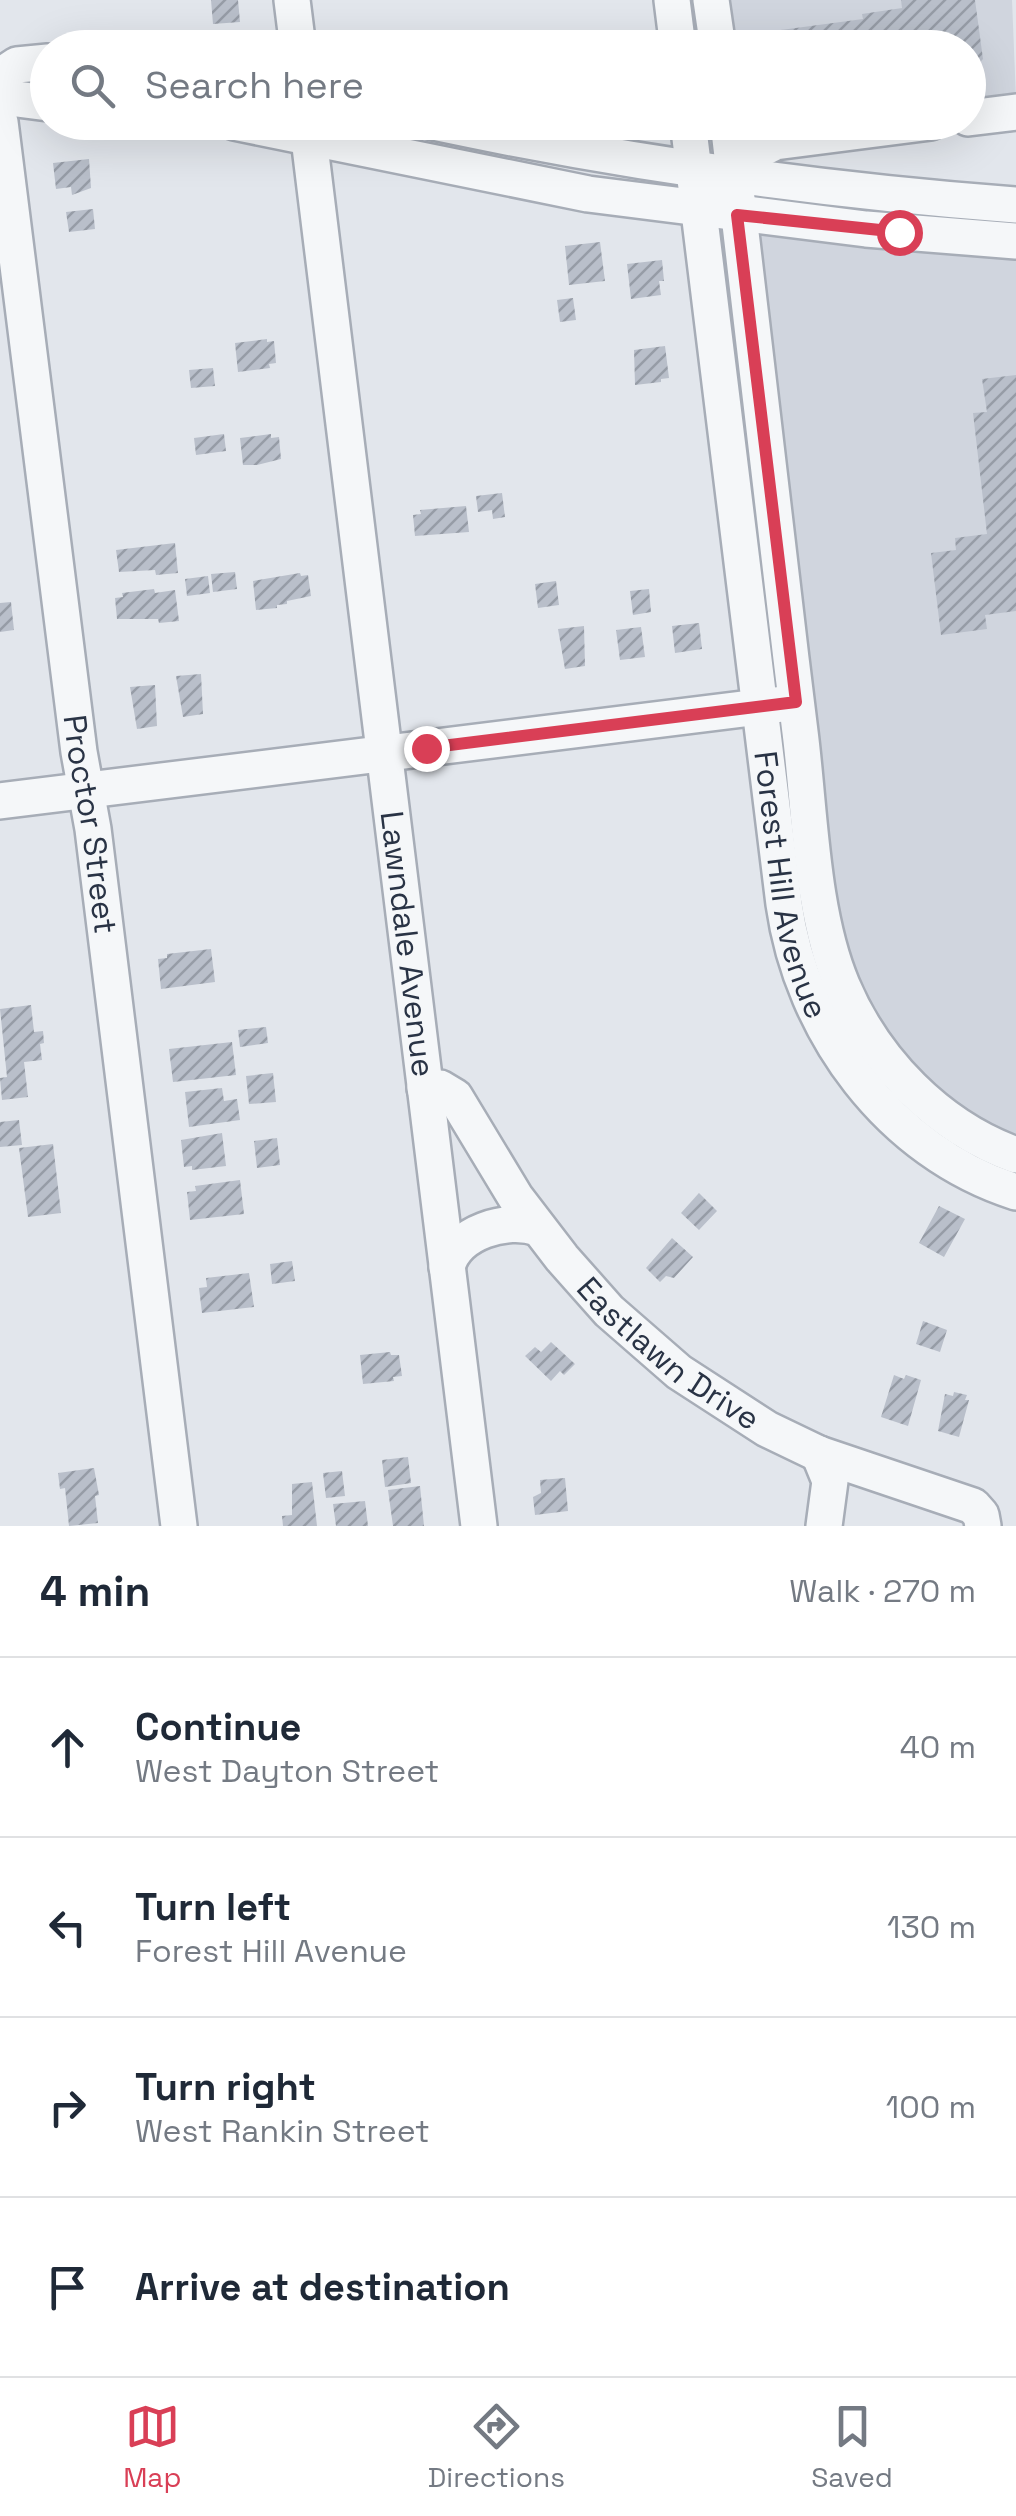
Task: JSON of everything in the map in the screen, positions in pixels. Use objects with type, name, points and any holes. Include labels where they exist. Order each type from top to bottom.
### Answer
[{"type":"street","points":[[292,0],[296,30]]},
{"type":"street","points":[[676,30],[672,0],[681,0]]},
{"type":"street","points":[[711,0],[715,30]]},
{"type":"street","points":[[0,76],[17,65],[30,64]]},
{"type":"street","points":[[0,89],[17,100],[30,101]]},
{"type":"street","points":[[986,116],[1016,112]]},
{"type":"street","name":"Proctor Street","points":[[0,122],[179,1526]]},
{"type":"street","name":"Lawndale Avenue","points":[[309,140],[478,1526]]},
{"type":"street","points":[[349,140],[529,184],[698,210],[866,229],[1016,240]]},
{"type":"street","points":[[531,140],[733,176],[857,192],[1016,205]]},
{"type":"street","name":"Forest Hill Avenue","points":[[690,140],[789,936],[802,978],[822,1026],[876,1101],[909,1132],[967,1172],[1016,1192]]},
{"type":"street","name":"Forest Hill Avenue","points":[[730,140],[824,927],[844,989],[871,1039],[908,1084],[947,1118],[1016,1155]]},
{"type":"street","points":[[698,210],[761,149],[791,140]]},
{"type":"street","points":[[739,539],[775,535]]},
{"type":"street","points":[[0,801],[796,702]]},
{"type":"street","name":"Eastlawn Drive","points":[[425,1088],[445,1090],[455,1096],[538,1228],[608,1311],[654,1352],[734,1409],[819,1454],[968,1503],[978,1510],[983,1526]]},
{"type":"street","points":[[447,1267],[460,1244],[486,1231],[516,1223],[538,1228]]},
{"type":"street","points":[[819,1454],[830,1481],[824,1526]]},
{"type":"shaded area","points":[[722,0],[1012,0],[1016,99],[986,103],[986,30],[726,30]]},
{"type":"shaded area","points":[[765,233],[1016,254],[1016,1141],[975,1119],[917,1074],[867,1007],[837,921],[757,238]]},
{"type":"building","points":[[211,0],[238,0],[240,22],[213,24]]},
{"type":"building","points":[[901,0],[975,0],[979,30],[781,30],[863,19],[862,14],[902,8]]},
{"type":"building","points":[[89,159],[91,188],[72,195],[71,187],[56,189],[53,163]]},
{"type":"building","points":[[93,209],[95,229],[69,232],[66,212]]},
{"type":"building","points":[[600,242],[605,281],[569,285],[565,246]]},
{"type":"building","points":[[662,260],[661,295],[631,299],[627,264]]},
{"type":"building","points":[[573,298],[576,320],[560,322],[557,300]]},
{"type":"building","points":[[274,341],[276,363],[269,364],[270,368],[238,372],[235,343]]},
{"type":"building","points":[[665,346],[669,378],[635,385],[634,350]]},
{"type":"building","points":[[213,368],[215,386],[191,388],[189,370]]},
{"type":"building","points":[[1016,375],[1016,611],[985,615],[987,629],[941,635],[931,553],[956,550],[955,538],[987,534],[973,413],[987,412],[982,379]]},
{"type":"building","points":[[224,434],[226,451],[196,455],[194,438]]},
{"type":"building","points":[[271,434],[271,438],[279,437],[281,459],[243,465],[240,438]]},
{"type":"building","points":[[502,493],[505,517],[493,519],[492,510],[478,512],[476,496]]},
{"type":"building","points":[[466,506],[469,532],[415,536],[413,515],[421,514],[420,510]]},
{"type":"building","points":[[175,543],[178,573],[119,572],[116,550]]},
{"type":"building","points":[[235,572],[237,589],[213,592],[211,574]]},
{"type":"building","points":[[308,575],[311,596],[287,601],[277,608],[256,610],[253,581]]},
{"type":"building","points":[[208,576],[210,593],[187,596],[185,579]]},
{"type":"building","points":[[556,581],[559,605],[538,608],[535,584]]},
{"type":"building","points":[[154,589],[155,593],[175,590],[179,621],[117,619],[115,598],[123,597],[122,593]]},
{"type":"building","points":[[649,589],[651,612],[633,615],[630,591]]},
{"type":"building","points":[[11,602],[14,630],[0,632],[0,603]]},
{"type":"building","points":[[699,623],[702,649],[675,653],[672,626]]},
{"type":"building","points":[[584,626],[585,666],[565,669],[558,629]]},
{"type":"building","points":[[641,627],[645,657],[620,660],[616,630]]},
{"type":"building","points":[[201,674],[203,714],[183,717],[176,676]]},
{"type":"building","points":[[155,685],[157,726],[137,729],[130,687]]},
{"type":"building","points":[[211,949],[215,982],[161,989],[158,959],[167,958],[167,954]]},
{"type":"building","points":[[31,1005],[34,1032],[43,1031],[42,1060],[24,1062],[28,1097],[2,1100],[0,1078],[7,1077],[0,1009]]},
{"type":"building","points":[[266,1027],[268,1043],[240,1047],[238,1030]]},
{"type":"building","points":[[232,1042],[236,1075],[173,1082],[169,1049]]},
{"type":"building","points":[[273,1073],[276,1102],[249,1104],[246,1076]]},
{"type":"building","points":[[222,1088],[224,1101],[237,1099],[240,1120],[189,1127],[185,1092]]},
{"type":"building","points":[[19,1120],[22,1145],[0,1147],[0,1122]]},
{"type":"building","points":[[222,1133],[226,1166],[192,1170],[192,1166],[184,1167],[181,1140]]},
{"type":"building","points":[[277,1138],[280,1165],[257,1168],[254,1141]]},
{"type":"building","points":[[53,1144],[61,1213],[28,1217],[19,1148]]},
{"type":"building","points":[[240,1180],[244,1214],[190,1220],[187,1192],[196,1191],[195,1186]]},
{"type":"building","points":[[699,1193],[717,1211],[699,1230],[681,1213]]},
{"type":"building","points":[[939,1206],[965,1219],[944,1257],[919,1243]]},
{"type":"building","points":[[672,1238],[693,1257],[674,1278],[666,1276],[660,1282],[646,1268]]},
{"type":"building","points":[[292,1261],[295,1281],[272,1284],[270,1264]]},
{"type":"building","points":[[249,1273],[254,1307],[202,1313],[199,1288],[207,1287],[206,1278]]},
{"type":"building","points":[[923,1321],[947,1330],[940,1352],[916,1344]]},
{"type":"building","points":[[551,1342],[575,1364],[551,1381],[525,1356],[535,1347],[541,1352]]},
{"type":"building","points":[[360,1355],[399,1355],[402,1376],[393,1377],[394,1381],[363,1384]]},
{"type":"building","points":[[894,1375],[921,1380],[908,1426],[881,1417]]},
{"type":"building","points":[[954,1392],[967,1395],[965,1400],[969,1400],[959,1437],[938,1431],[945,1394],[953,1396]]},
{"type":"building","points":[[408,1457],[411,1483],[385,1487],[382,1460]]},
{"type":"building","points":[[94,1468],[99,1495],[95,1496],[98,1523],[69,1526],[65,1488],[60,1489],[58,1473]]},
{"type":"building","points":[[342,1471],[345,1496],[326,1498],[323,1473]]},
{"type":"building","points":[[565,1478],[568,1511],[535,1515],[533,1497],[541,1493],[540,1480]]},
{"type":"building","points":[[312,1482],[317,1526],[283,1526],[282,1516],[292,1515],[292,1484]]},
{"type":"building","points":[[420,1486],[424,1526],[393,1526],[388,1490]]},
{"type":"building","points":[[365,1501],[368,1526],[336,1526],[333,1504]]},
{"type":"route","points":[[426,748],[796,702],[737,215],[899,232]]}]
